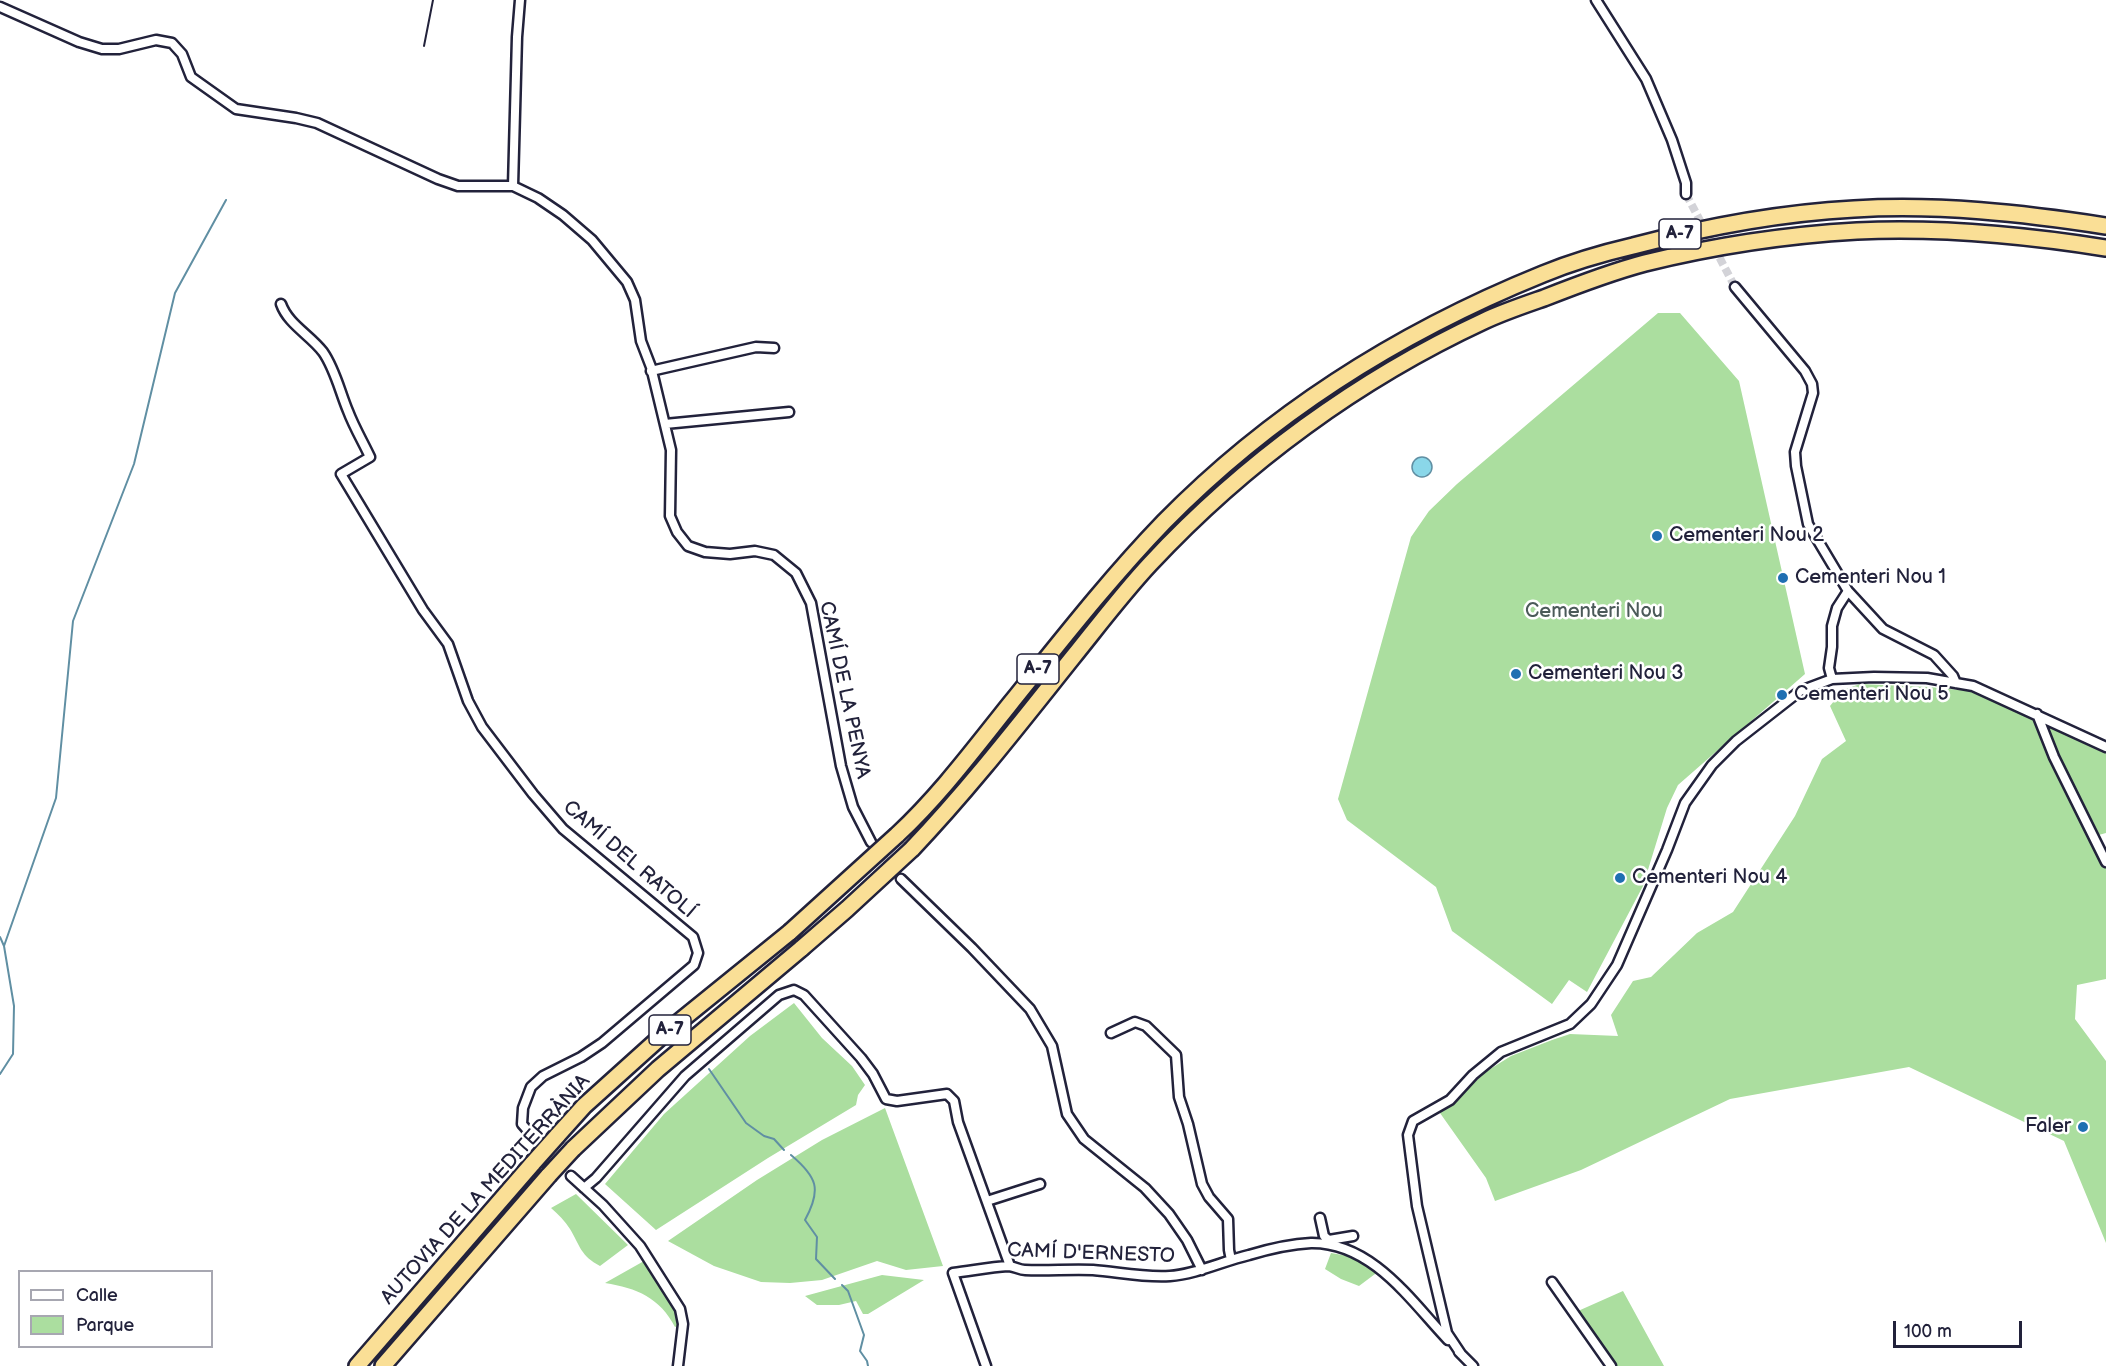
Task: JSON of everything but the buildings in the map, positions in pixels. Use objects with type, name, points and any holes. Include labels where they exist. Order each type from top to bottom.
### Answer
[{"type":"highway","name":"AUTOVIA DE LA MEDITERRÀNIA","points":[[357,1366],[584,1106],[664,1034],[790,932],[917,816],[964,762],[1103,590],[1182,504],[1244,449],[1340,377],[1457,312],[1545,273],[1604,253],[1723,225],[1856,209],[1936,208],[1997,211],[2106,226]]},
{"type":"highway","name":"AUTOVIA DE LA MEDITERRÀNIA","points":[[383,1366],[573,1149],[658,1069],[802,948],[912,849],[954,804],[1149,564],[1260,462],[1366,384],[1486,320],[1577,285],[1642,264],[1751,243],[1856,231],[1959,231],[2012,235],[2106,248]]},
{"type":"street","points":[[513,186],[520,0]]},
{"type":"street","points":[[1596,0],[1646,79],[1672,140],[1686,183],[1686,194]]},
{"type":"street","name":"CAMÍ DE LA PENYA","points":[[0,7],[78,42],[102,49],[119,49],[156,40],[172,43],[182,54],[190,76],[236,110],[296,117],[317,123],[458,186],[513,186],[538,198],[563,215],[592,240],[627,282],[635,300],[641,341],[671,450],[670,516],[677,532],[688,546],[705,552],[730,554],[755,551],[774,555],[796,573],[811,603],[842,766],[853,807],[871,842]]},
{"type":"street","points":[[1735,287],[1804,371],[1812,384],[1813,393],[1795,452],[1808,524],[1848,591],[1882,629],[1934,655],[1953,676],[1956,684]]},
{"type":"street","name":"CAMÍ DEL RATOLÍ","points":[[281,304],[285,315],[323,352],[339,383],[348,413],[370,457],[341,474],[423,610],[448,644],[468,702],[482,727],[563,829],[693,938],[698,953],[694,965],[602,1043],[581,1058],[543,1076],[531,1087],[523,1108],[522,1124],[532,1136]]},
{"type":"street","points":[[651,371],[756,347],[774,348]]},
{"type":"street","points":[[665,424],[789,411]]},
{"type":"street","points":[[1832,679],[1829,668],[1832,626],[1837,608],[1848,591]]},
{"type":"street","points":[[1473,1366],[1461,1354],[1447,1333],[1417,1206],[1408,1135],[1413,1121],[1450,1100],[1473,1075],[1501,1052],[1570,1024],[1591,1004],[1617,965],[1685,803],[1712,765],[1736,741],[1800,691],[1832,679],[1896,677],[1927,678],[1973,686],[2106,747]]},
{"type":"street","points":[[2037,714],[2054,757],[2106,862]]},
{"type":"street","points":[[902,879],[972,948],[1029,1009],[1052,1046],[1067,1114],[1084,1139],[1145,1188],[1169,1214],[1187,1240],[1202,1270]]},
{"type":"street","points":[[584,1188],[596,1178],[685,1076],[779,995],[794,990],[804,995],[861,1058],[873,1074],[886,1099],[897,1101],[947,1094],[954,1101],[958,1122],[1010,1266]]},
{"type":"street","points":[[1111,1033],[1135,1022],[1146,1026],[1176,1055],[1179,1097],[1188,1124],[1202,1184],[1209,1197],[1228,1219],[1231,1260]]},
{"type":"street","points":[[571,1176],[640,1246],[680,1309],[683,1324],[678,1366]]},
{"type":"street","points":[[987,1201],[1040,1184]]},
{"type":"street","points":[[1320,1218],[1323,1236],[1329,1240]]},
{"type":"street","points":[[1317,1244],[1353,1236]]},
{"type":"street","name":"CAMÍ D'ERNESTO","points":[[986,1366],[953,1273],[1010,1266],[1022,1270],[1092,1270],[1170,1276],[1202,1270],[1286,1245],[1317,1244],[1352,1253],[1388,1275],[1461,1354]]},
{"type":"street","points":[[1552,1282],[1611,1366]]},
{"type":"green space","name":"Cementeri Nou","points":[[1658,313],[1680,313],[1739,381],[1805,674],[1678,785],[1667,808],[1643,886],[1587,992],[1569,980],[1552,1004],[1452,931],[1436,887],[1347,820],[1338,799],[1411,537],[1429,511],[1457,484]]},
{"type":"green space","points":[[1860,684],[1970,691],[2106,752],[2106,833],[2095,836],[2106,861],[2106,979],[2077,985],[2075,1019],[2106,1061],[2106,1243],[2064,1141],[1909,1067],[1730,1099],[1581,1170],[1495,1201],[1486,1178],[1440,1113],[1487,1071],[1511,1056],[1570,1034],[1618,1036],[1611,1015],[1633,981],[1651,977],[1697,933],[1733,912],[1795,816],[1822,759],[1846,741],[1830,706],[1843,690]]},
{"type":"green space","points":[[794,1003],[822,1038],[852,1066],[865,1085],[858,1095],[856,1105],[656,1230],[605,1184],[664,1114],[750,1036]]},
{"type":"green space","points":[[885,1108],[943,1266],[906,1270],[877,1261],[822,1280],[790,1283],[761,1282],[714,1266],[668,1241],[757,1180],[822,1140]]},
{"type":"green space","points":[[576,1194],[628,1245],[600,1266],[585,1254],[568,1226],[551,1208]]},
{"type":"green space","points":[[1331,1253],[1348,1256],[1379,1271],[1359,1286],[1325,1269]]},
{"type":"green space","points":[[644,1261],[673,1307],[680,1325],[675,1327],[662,1309],[646,1296],[637,1291],[605,1283]]},
{"type":"green space","points":[[882,1275],[924,1280],[868,1314],[863,1314],[856,1301],[839,1305],[817,1305],[805,1296]]},
{"type":"green space","points":[[1623,1291],[1664,1366],[1614,1366],[1578,1311]]},
{"type":"water","points":[[1418,457],[1426,457],[1432,463],[1432,471],[1426,477],[1418,477],[1412,471],[1412,463]]},
{"type":"waterway","points":[[4,946],[56,798],[73,621],[134,464],[175,293],[226,200]]},
{"type":"waterway","points":[[0,937],[4,946],[14,1006],[13,1054],[0,1074]]},
{"type":"waterway","points":[[709,1069],[746,1123],[764,1136],[774,1139],[784,1150]]},
{"type":"waterway","points":[[791,1155],[807,1170],[814,1184],[814,1200],[805,1220],[817,1237],[816,1259],[835,1279]]},
{"type":"waterway","points":[[842,1285],[848,1291],[864,1335],[860,1351],[868,1366]]},
{"type":"tunnel","points":[[1686,194],[1735,287]]},
{"type":"tunnel","points":[[877,849],[901,879]]},
{"type":"tunnel","points":[[535,1139],[571,1176]]},
{"type":"railway","points":[[424,46],[433,0]]},
{"type":"place","name":"Cementeri Nou 2","points":[[1657,536]]},
{"type":"place","name":"Cementeri Nou 1","points":[[1783,578]]},
{"type":"place","name":"Cementeri Nou 3","points":[[1516,674]]},
{"type":"place","name":"Cementeri Nou 5","points":[[1782,695]]},
{"type":"place","name":"Cementeri Nou 4","points":[[1620,878]]},
{"type":"place","name":"Faler","points":[[2083,1127]]}]
